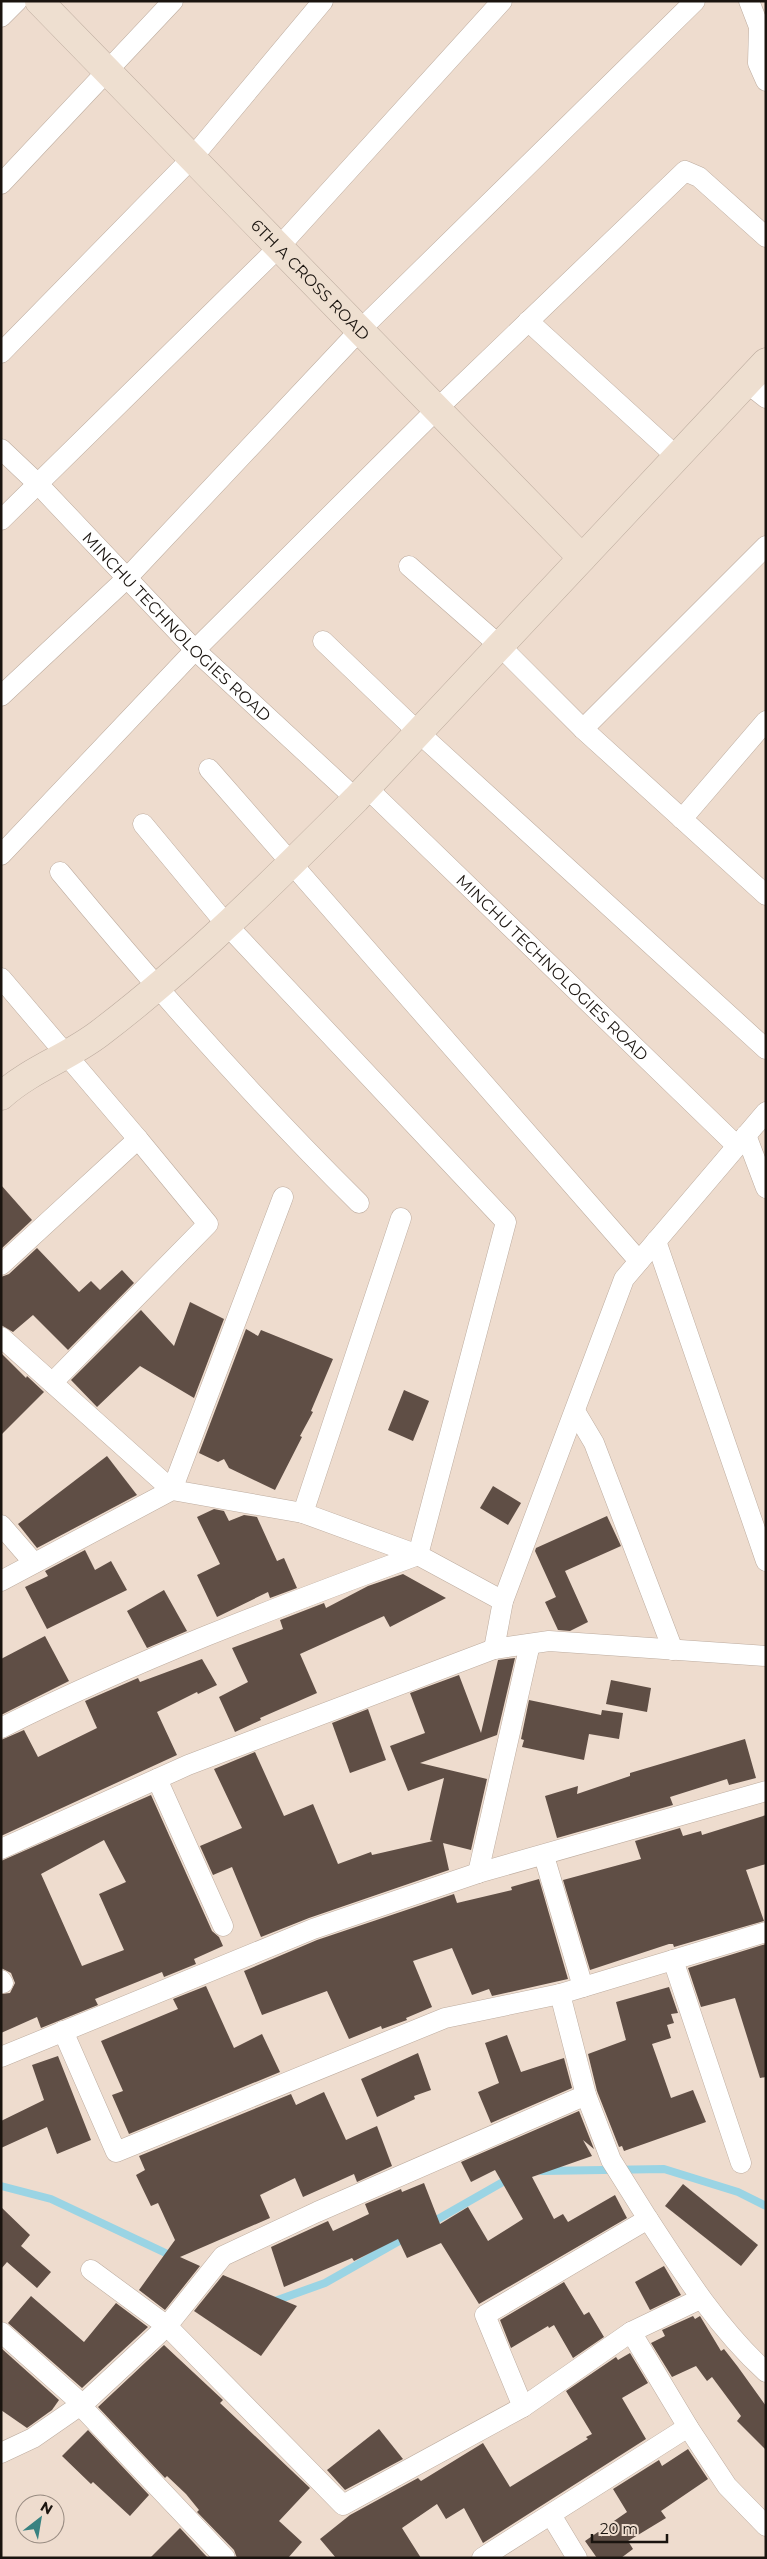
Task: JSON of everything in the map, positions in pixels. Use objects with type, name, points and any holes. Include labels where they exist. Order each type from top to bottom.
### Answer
[{"type":"street","points":[[1,17],[17,1]]},
{"type":"street","name":"6TH A CROSS ROAD","points":[[39,1],[582,558]]},
{"type":"street","points":[[1,184],[173,1]]},
{"type":"street","points":[[1,354],[192,158],[323,1]]},
{"type":"street","points":[[1,520],[279,247],[502,1]]},
{"type":"street","points":[[1,696],[127,578],[360,330],[695,1]]},
{"type":"street","points":[[749,1],[759,27],[758,63],[766,81]]},
{"type":"street","points":[[1,855],[195,650],[437,409],[685,171],[699,177],[766,237]]},
{"type":"street","points":[[528,321],[677,457]]},
{"type":"street","points":[[1,1096],[15,1083],[99,1034],[156,988],[292,863],[361,793],[677,457],[756,390],[766,362]]},
{"type":"street","name":"MINCHU TECHNOLOGIES ROAD","points":[[1,449],[38,484],[195,650],[361,793],[742,1141]]},
{"type":"street","points":[[583,729],[766,546]]},
{"type":"street","points":[[409,566],[500,646],[583,729],[766,895]]},
{"type":"street","points":[[323,641],[418,732],[766,1049]]},
{"type":"street","points":[[682,819],[766,721]]},
{"type":"street","points":[[209,769],[639,1261]]},
{"type":"street","points":[[143,824],[226,924],[506,1222],[418,1555]]},
{"type":"street","points":[[60,872],[156,988],[301,1146],[359,1203]]},
{"type":"street","points":[[1,978],[208,1224],[53,1382]]},
{"type":"street","points":[[494,1649],[503,1602],[624,1279],[766,1112]]},
{"type":"street","points":[[1,1265],[138,1139]]},
{"type":"street","points":[[742,1141],[766,1188]]},
{"type":"street","points":[[1,1581],[172,1490],[283,1197]]},
{"type":"street","points":[[304,1513],[401,1218]]},
{"type":"street","points":[[656,1241],[766,1562]]},
{"type":"street","points":[[1,1337],[172,1490],[304,1513],[418,1555],[503,1602]]},
{"type":"street","points":[[574,1411],[594,1444],[673,1650]]},
{"type":"street","points":[[1,1525],[34,1563]]},
{"type":"street","points":[[1,1728],[40,1708],[233,1624],[418,1555]]},
{"type":"street","points":[[1,1849],[157,1779],[494,1649],[550,1641],[766,1656]]},
{"type":"street","points":[[478,1873],[530,1644]]},
{"type":"street","points":[[157,1779],[223,1926]]},
{"type":"street","points":[[1,2057],[313,1930],[478,1873],[544,1856],[766,1791]]},
{"type":"street","points":[[544,1856],[584,1987]]},
{"type":"street","points":[[63,2031],[116,2152],[445,2018],[560,1994],[766,1932]]},
{"type":"street","points":[[673,1960],[741,2163]]},
{"type":"street","points":[[560,1994],[586,2095],[611,2160],[700,2299],[750,2358],[766,2372]]},
{"type":"street","points":[[1,2453],[33,2438],[81,2405],[167,2326],[223,2256],[317,2212],[586,2095]]},
{"type":"street","points":[[523,2407],[485,2315],[648,2218]]},
{"type":"street","points":[[91,2270],[167,2326],[343,2506],[523,2407],[631,2332],[700,2299]]},
{"type":"street","points":[[1,2332],[81,2405],[225,2558]]},
{"type":"street","points":[[631,2332],[688,2427],[727,2486],[766,2526]]},
{"type":"street","points":[[482,2558],[688,2427]]},
{"type":"street","points":[[551,2515],[577,2558]]},
{"type":"building","points":[[1,1185],[32,1220],[1,1249]]},
{"type":"building","points":[[37,1248],[79,1292],[91,1281],[100,1290],[122,1270],[134,1283],[68,1350],[33,1315],[13,1332],[1,1325],[1,1277],[9,1274]]},
{"type":"building","points":[[190,1302],[224,1319],[194,1398],[140,1366],[97,1407],[71,1380],[141,1310],[174,1346]]},
{"type":"building","points":[[246,1329],[258,1336],[261,1330],[333,1359],[311,1411],[313,1412],[300,1436],[302,1437],[275,1490],[229,1468],[224,1459],[218,1462],[199,1453]]},
{"type":"building","points":[[1,1353],[26,1378],[27,1376],[44,1392],[1,1435]]},
{"type":"building","points":[[404,1390],[429,1401],[413,1441],[388,1430]]},
{"type":"building","points":[[107,1456],[137,1495],[37,1548],[18,1524]]},
{"type":"building","points":[[493,1486],[521,1503],[508,1525],[480,1508]]},
{"type":"building","points":[[214,1509],[224,1511],[229,1521],[244,1515],[257,1517],[277,1561],[284,1558],[297,1588],[270,1598],[268,1592],[217,1617],[197,1575],[220,1564],[197,1517]]},
{"type":"building","points":[[607,1516],[621,1546],[565,1571],[588,1622],[570,1631],[558,1630],[545,1602],[556,1597],[535,1551],[536,1548]]},
{"type":"building","points":[[85,1550],[95,1570],[111,1561],[127,1590],[47,1629],[25,1587],[48,1576],[45,1571]]},
{"type":"building","points":[[403,1574],[446,1598],[390,1627],[384,1616],[300,1654],[317,1693],[260,1718],[261,1720],[235,1732],[219,1697],[248,1682],[232,1648],[283,1629],[280,1620],[324,1603],[326,1608],[368,1586]]},
{"type":"building","points":[[164,1590],[187,1631],[147,1648],[127,1611]]},
{"type":"building","points":[[45,1636],[69,1681],[1,1715],[1,1659]]},
{"type":"building","points":[[515,1658],[497,1735],[420,1763],[487,1779],[471,1850],[443,1843],[449,1870],[309,1918],[261,1937],[232,1867],[213,1875],[200,1846],[242,1828],[214,1769],[255,1752],[284,1816],[313,1804],[338,1864],[371,1852],[372,1855],[433,1841],[430,1840],[444,1778],[408,1791],[390,1746],[425,1733],[410,1693],[459,1675],[481,1733],[498,1660]]},
{"type":"building","points":[[202,1659],[217,1685],[198,1694],[197,1692],[157,1712],[177,1755],[1,1836],[1,1740],[24,1730],[38,1757],[97,1728],[85,1701],[138,1678],[140,1682]]},
{"type":"building","points":[[611,1680],[651,1688],[647,1712],[606,1704]]},
{"type":"building","points":[[529,1700],[601,1715],[602,1710],[623,1713],[619,1739],[589,1734],[584,1760],[522,1747],[524,1740],[521,1739]]},
{"type":"building","points":[[368,1709],[386,1760],[350,1773],[332,1723]]},
{"type":"building","points":[[745,1739],[756,1778],[729,1785],[727,1779],[670,1797],[673,1805],[557,1838],[545,1796],[578,1786],[577,1794],[630,1776],[630,1773]]},
{"type":"building","points":[[151,1795],[212,1931],[219,1937],[223,1946],[194,1959],[196,1964],[164,1977],[162,1972],[95,1999],[98,2005],[41,2028],[37,2017],[1,2033],[1,1994],[10,1993],[15,1983],[11,1973],[1,1968],[1,1861]],"holes":[[[104,1840],[126,1882],[99,1894],[124,1950],[82,1966],[41,1874]]]},
{"type":"building","points":[[766,1815],[766,1864],[746,1870],[764,1921],[674,1947],[673,1944],[669,1944],[590,1970],[563,1880],[641,1859],[635,1841],[680,1828],[683,1836],[701,1831],[702,1835]]},
{"type":"building","points":[[539,1879],[568,1979],[492,1996],[489,1989],[472,1995],[452,1948],[413,1961],[432,2007],[406,2018],[407,2020],[382,2029],[381,2026],[349,2039],[327,1991],[262,2015],[244,1971],[317,1940],[454,1894],[457,1903],[512,1890],[511,1887]]},
{"type":"building","points":[[766,1944],[766,2077],[760,2078],[735,1998],[701,2007],[688,1968]]},
{"type":"building","points":[[206,1986],[234,2048],[262,2034],[280,2072],[129,2134],[112,2095],[123,2091],[101,2041],[178,2009],[173,1999]]},
{"type":"building","points":[[669,1987],[678,2013],[671,2014],[674,2023],[667,2025],[671,2038],[652,2044],[671,2098],[693,2090],[706,2122],[624,2151],[622,2146],[619,2147],[597,2091],[588,2054],[626,2040],[616,2002]]},
{"type":"building","points":[[507,2035],[521,2072],[564,2058],[572,2088],[491,2123],[478,2092],[499,2083],[485,2043]]},
{"type":"building","points":[[418,2053],[431,2090],[414,2096],[415,2099],[377,2117],[361,2079]]},
{"type":"building","points":[[58,2056],[91,2140],[57,2154],[47,2127],[1,2148],[1,2121],[44,2100],[32,2065]]},
{"type":"building","points":[[324,2092],[346,2140],[377,2126],[392,2166],[357,2182],[354,2174],[303,2197],[295,2178],[260,2195],[270,2218],[180,2257],[200,2266],[165,2310],[139,2290],[175,2240],[158,2203],[151,2206],[136,2175],[145,2170],[139,2156],[291,2094],[296,2105]]},
{"type":"building","points":[[579,2111],[594,2149],[583,2140],[592,2156],[532,2177],[554,2219],[563,2214],[568,2222],[615,2195],[627,2218],[479,2304],[441,2243],[407,2258],[398,2239],[354,2261],[352,2258],[284,2287],[271,2247],[328,2221],[333,2231],[369,2214],[365,2204],[401,2189],[402,2192],[424,2183],[440,2224],[468,2207],[488,2241],[523,2219],[495,2170],[471,2182],[461,2162]]},
{"type":"building","points":[[683,2184],[758,2245],[741,2266],[665,2206]]},
{"type":"building","points":[[1,2207],[30,2235],[21,2246],[51,2272],[37,2288],[7,2262],[1,2269]]},
{"type":"building","points":[[664,2266],[681,2295],[650,2310],[635,2282]]},
{"type":"building","points":[[223,2275],[297,2306],[261,2356],[194,2311]]},
{"type":"building","points":[[564,2282],[584,2315],[589,2312],[604,2337],[573,2358],[554,2325],[549,2328],[548,2326],[511,2348],[500,2320]]},
{"type":"building","points":[[31,2296],[84,2342],[116,2303],[148,2327],[82,2388],[8,2323]]},
{"type":"building","points":[[693,2316],[695,2319],[700,2316],[721,2351],[724,2349],[766,2406],[766,2450],[737,2421],[741,2416],[712,2377],[707,2381],[696,2366],[672,2377],[651,2343],[665,2336],[662,2330]]},
{"type":"building","points":[[164,2345],[223,2400],[220,2403],[310,2488],[279,2521],[302,2542],[288,2558],[237,2558],[234,2550],[197,2512],[199,2510],[186,2494],[167,2476],[165,2478],[98,2407]]},
{"type":"building","points":[[1,2348],[59,2400],[52,2410],[27,2428],[1,2410]]},
{"type":"building","points":[[630,2353],[648,2383],[622,2398],[646,2439],[483,2543],[464,2508],[446,2519],[437,2504],[402,2528],[421,2558],[336,2558],[320,2539],[350,2515],[418,2478],[421,2481],[483,2443],[510,2487],[588,2439],[586,2437],[592,2434],[566,2391],[616,2357],[618,2360]]},
{"type":"building","points":[[379,2429],[403,2459],[345,2490],[327,2470]]},
{"type":"building","points":[[88,2430],[149,2495],[130,2516],[93,2482],[91,2484],[62,2456]]},
{"type":"building","points":[[688,2449],[708,2479],[661,2511],[666,2518],[628,2541],[633,2549],[621,2558],[597,2558],[585,2541],[627,2512],[613,2489],[659,2460],[662,2466]]},
{"type":"building","points":[[180,2528],[208,2558],[150,2558]]},
{"type":"waterway","points":[[542,2171],[664,2169],[738,2192],[766,2206]]},
{"type":"waterway","points":[[431,2223],[510,2178]]},
{"type":"waterway","points":[[1,2186],[51,2199],[174,2257]]},
{"type":"waterway","points":[[272,2302],[325,2283],[408,2236]]}]
